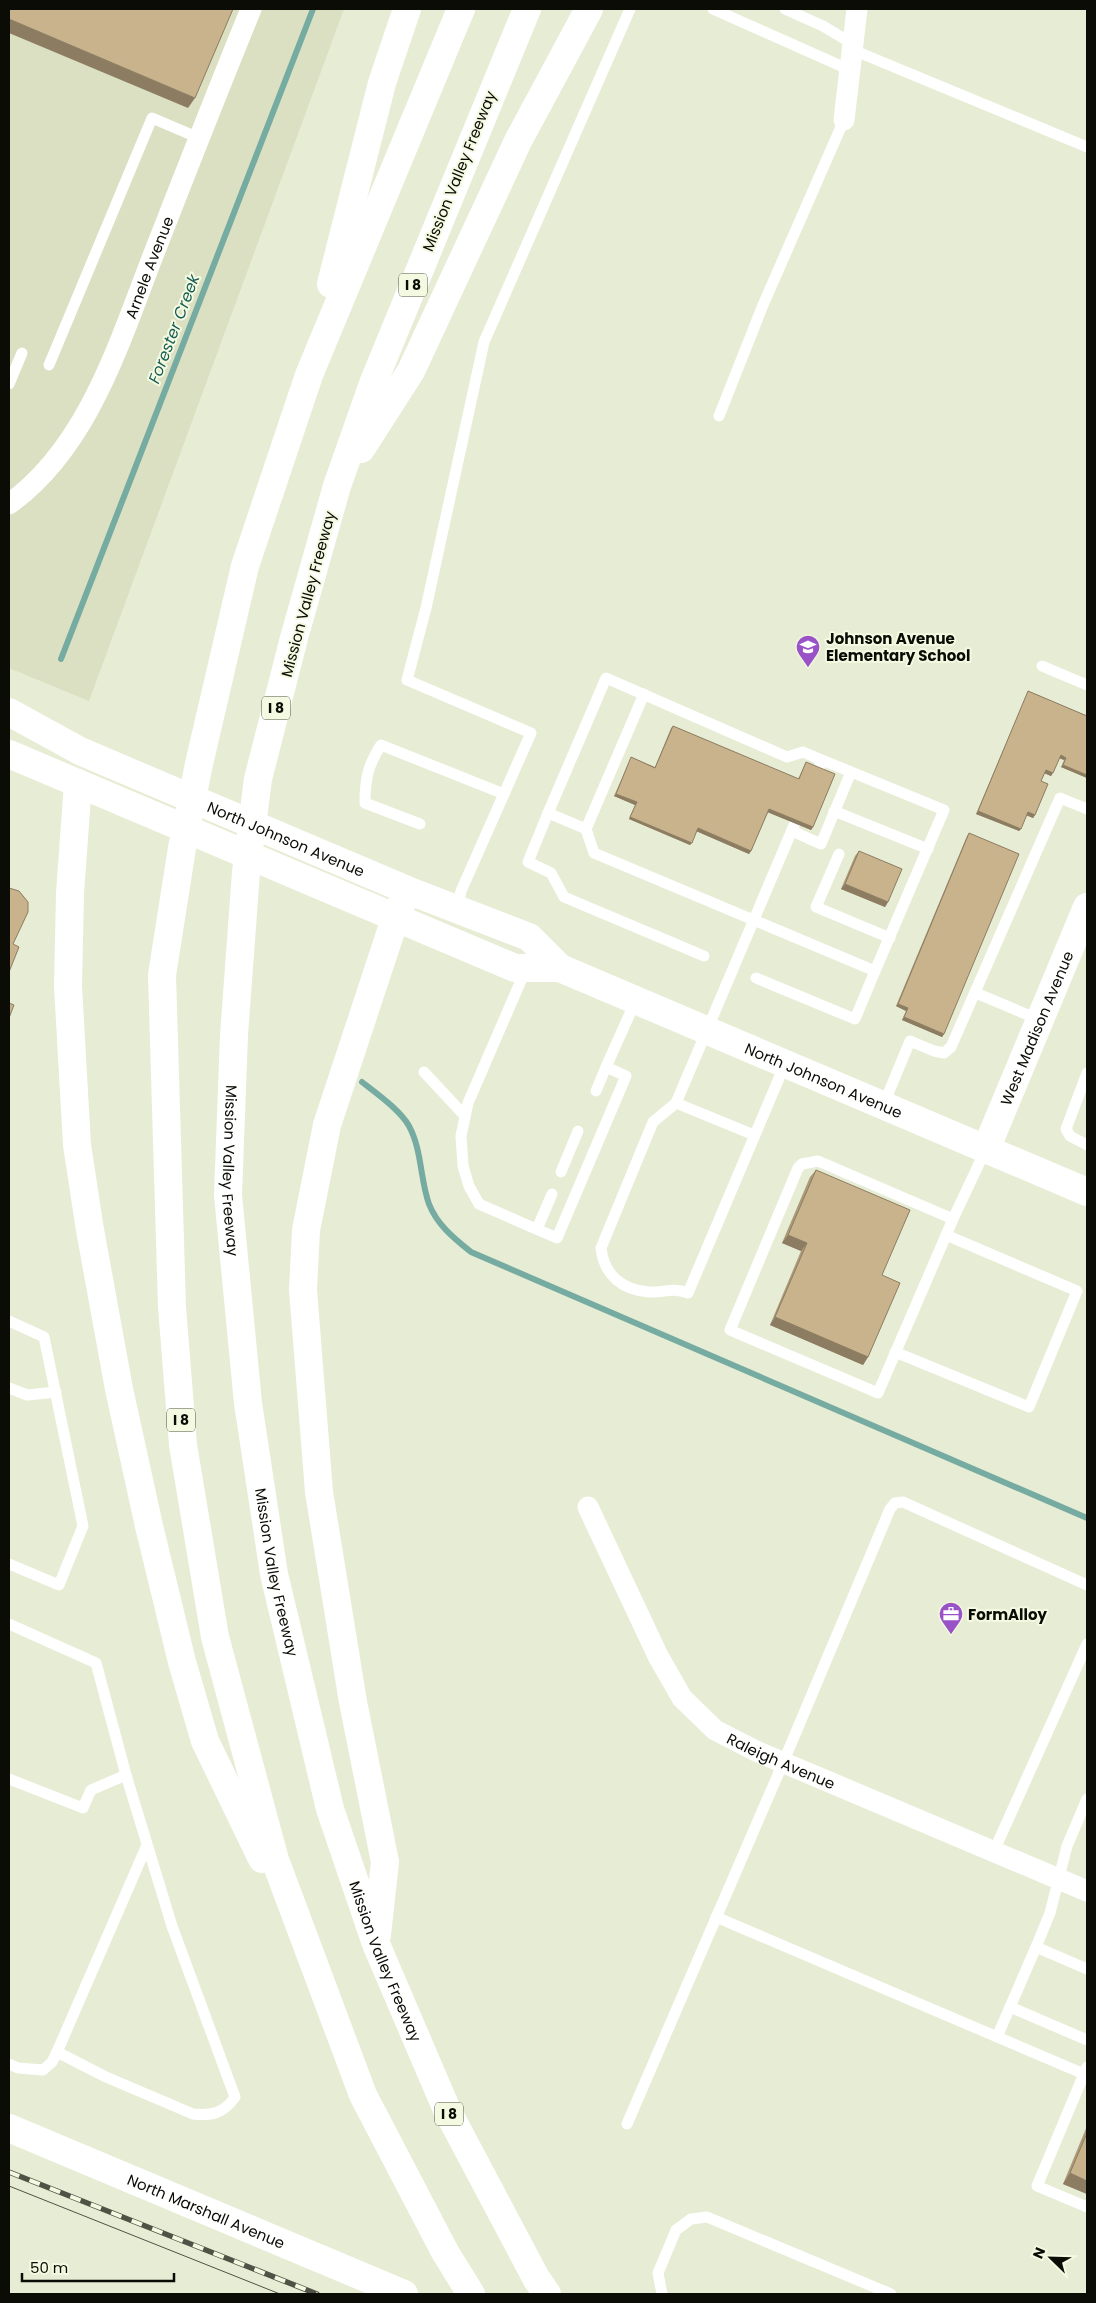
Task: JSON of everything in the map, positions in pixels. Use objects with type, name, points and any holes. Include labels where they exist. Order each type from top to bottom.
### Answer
[{"type":"main road","points":[[308,375],[382,83],[407,9]]},
{"type":"main road","name":"I 8","points":[[461,9],[308,375],[245,566],[198,764],[182,848],[162,975],[172,1307],[182,1445],[215,1637],[274,1860],[363,2095],[445,2252],[471,2294]]},
{"type":"main road","name":"Mission Valley Freeway","points":[[527,9],[374,381],[337,486],[294,638],[258,779],[246,872],[234,1035],[228,1194],[248,1403],[274,1574],[330,1809],[376,1944],[447,2110],[541,2286]]},
{"type":"main road","points":[[494,86],[535,9]]},
{"type":"main road","points":[[337,486],[411,371],[518,141],[589,9]]},
{"type":"main road","name":"North Johnson Avenue","points":[[9,712],[80,751],[408,890],[529,937],[560,968]]},
{"type":"main road","name":"North Johnson Avenue","points":[[9,754],[516,968],[560,968],[1087,1192]]},
{"type":"main road","points":[[78,783],[70,893],[68,986],[72,1075],[77,1145],[88,1221],[120,1389],[149,1526],[205,1741],[318,1976]]},
{"type":"main road","points":[[376,1944],[385,1862],[353,1702],[319,1492],[302,1290],[306,1230],[327,1125],[396,918],[408,890]]},
{"type":"main road","name":"West Madison Avenue","points":[[986,1149],[1087,907]]},
{"type":"main road","name":"North Marshall Avenue","points":[[9,2128],[404,2294]]},
{"type":"street","name":"Arnele Avenue","points":[[9,504],[22,494],[55,460],[95,399],[251,9]]},
{"type":"street","points":[[844,120],[857,9]]},
{"type":"street","name":"Raleigh Avenue","points":[[588,1507],[658,1656],[682,1698],[715,1730],[783,1763],[1087,1890]]},
{"type":"lane","points":[[457,909],[461,891],[531,733],[407,680],[426,608],[484,342],[630,9]]},
{"type":"lane","points":[[713,9],[852,54],[1087,147]]},
{"type":"lane","points":[[785,9],[823,26],[852,54]]},
{"type":"lane","points":[[49,365],[152,118],[199,138]]},
{"type":"lane","points":[[719,416],[764,305],[844,120]]},
{"type":"lane","points":[[9,384],[22,354]]},
{"type":"lane","points":[[1042,666],[1087,685]]},
{"type":"lane","points":[[704,956],[564,897],[551,873],[528,862],[606,678],[787,757],[803,752],[820,765],[851,772],[944,810],[855,1018],[756,978]]},
{"type":"lane","points":[[644,694],[586,829],[594,853],[875,971]]},
{"type":"lane","points":[[420,824],[365,803],[369,763],[381,745],[504,794]]},
{"type":"lane","points":[[785,1064],[688,1293],[676,1289],[650,1292],[624,1286],[607,1270],[602,1261],[601,1248],[653,1122],[676,1103],[793,827],[820,844],[851,772]]},
{"type":"lane","points":[[883,1106],[910,1041],[944,1053],[951,1047],[1060,798],[1087,809]]},
{"type":"lane","points":[[834,811],[928,849]]},
{"type":"lane","points":[[548,813],[586,829]]},
{"type":"lane","points":[[839,854],[816,907],[890,938]]},
{"type":"lane","points":[[526,967],[468,1103],[460,1136],[463,1166],[469,1186],[479,1204],[557,1238],[626,1076],[606,1067]]},
{"type":"lane","points":[[976,992],[1040,1020]]},
{"type":"lane","points":[[596,1091],[636,1000]]},
{"type":"lane","points":[[424,1072],[465,1116]]},
{"type":"lane","points":[[1087,1073],[1066,1129],[1070,1136],[1087,1145]]},
{"type":"lane","points":[[676,1103],[754,1135]]},
{"type":"lane","points":[[561,1172],[578,1131]]},
{"type":"lane","points":[[953,1218],[818,1161],[802,1164],[798,1168],[730,1330],[878,1393],[953,1218],[986,1149]]},
{"type":"lane","points":[[537,1229],[552,1194]]},
{"type":"lane","points":[[896,1352],[1029,1407],[1077,1291],[946,1235]]},
{"type":"lane","points":[[9,1321],[44,1337],[83,1526],[59,1585],[9,1564]]},
{"type":"lane","points":[[9,1388],[27,1395],[56,1392]]},
{"type":"lane","points":[[627,2124],[890,1509],[895,1503],[903,1502],[1087,1585]]},
{"type":"lane","points":[[9,1624],[96,1663],[126,1775],[172,1926],[235,2097],[220,2112],[206,2115],[193,2114],[106,2077],[57,2052]]},
{"type":"lane","points":[[994,1851],[1087,1644]]},
{"type":"lane","points":[[9,1779],[83,1808],[91,1790],[126,1775]]},
{"type":"lane","points":[[998,2037],[1050,1913],[1067,1846],[1087,1799]]},
{"type":"lane","points":[[9,2064],[18,2068],[43,2070],[52,2062],[147,1845]]},
{"type":"lane","points":[[716,1917],[998,2037],[1086,2070],[1037,2186],[1087,2207]]},
{"type":"lane","points":[[1036,1947],[1087,1969]]},
{"type":"lane","points":[[1010,2007],[1087,2040]]},
{"type":"lane","points":[[662,2294],[658,2273],[676,2230],[691,2219],[707,2217],[891,2294]]},
{"type":"shaded area","points":[[9,9],[344,9],[89,701],[9,668]]},
{"type":"building","points":[[9,9],[233,9],[195,98],[9,19]]},
{"type":"building","points":[[1028,691],[1087,716],[1087,775],[1063,765],[1066,758],[1061,755],[1053,773],[1046,770],[1041,781],[1048,784],[1035,815],[1028,812],[1021,829],[978,811]]},
{"type":"building","points":[[673,726],[799,779],[806,762],[835,774],[813,827],[769,809],[751,851],[698,828],[692,843],[630,817],[637,802],[616,794],[631,757],[655,768]]},
{"type":"building","points":[[969,833],[1019,854],[944,1034],[904,1017],[908,1008],[898,1004]]},
{"type":"building","points":[[859,851],[902,869],[888,902],[845,884]]},
{"type":"building","points":[[9,888],[19,891],[28,902],[28,912],[13,944],[19,947],[9,972]]},
{"type":"building","points":[[9,1003],[14,1005],[9,1018]]},
{"type":"building","points":[[816,1170],[910,1210],[882,1275],[900,1283],[868,1357],[775,1317],[807,1243],[788,1235]]},
{"type":"building","points":[[1087,2133],[1087,2181],[1070,2173]]},
{"type":"waterway","name":"Forester Creek","points":[[61,659],[313,9]]},
{"type":"waterway","points":[[362,1082],[394,1108],[409,1126],[419,1155],[426,1194],[432,1212],[447,1231],[471,1252],[1087,1518]]},
{"type":"tram line","points":[[9,2186],[280,2294]]},
{"type":"railway","points":[[9,2172],[317,2294]]},
{"type":"place","name":"Johnson Avenue Elementary School","points":[[808,668]]},
{"type":"place","name":"FormAlloy","points":[[951,1635]]}]
